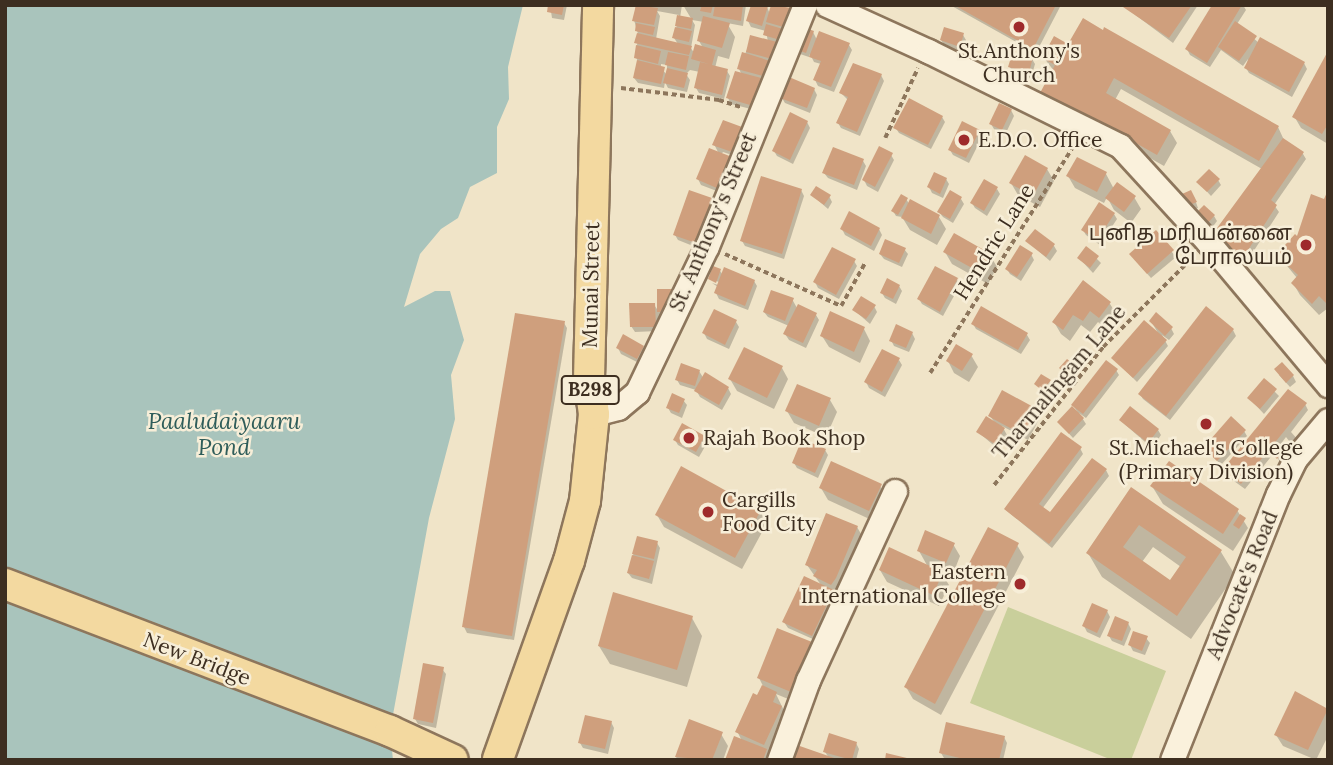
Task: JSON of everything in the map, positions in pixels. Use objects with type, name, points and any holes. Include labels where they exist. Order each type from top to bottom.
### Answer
[{"type":"main road","name":"Munai Street","points":[[498,759],[575,540],[585,501],[594,414],[589,379],[598,5]]},
{"type":"main road","name":"New Bridge","points":[[5,584],[390,731],[453,760]]},
{"type":"main road","points":[[487,760],[498,759]]},
{"type":"street","name":"St. Anthony's Street","points":[[594,414],[618,408],[637,393],[707,246],[805,5]]},
{"type":"street","points":[[827,5],[928,51],[1120,146],[1208,243],[1328,385]]},
{"type":"street","name":"Advocate's Road","points":[[1172,760],[1278,494],[1295,459],[1328,420]]},
{"type":"street","points":[[779,760],[808,680],[895,491]]},
{"type":"path","points":[[885,138],[928,51]]},
{"type":"path","points":[[595,85],[719,100],[759,113]]},
{"type":"path","name":"Hendric Lane","points":[[930,373],[1085,127]]},
{"type":"path","name":"Tharmalingam Lane","points":[[994,485],[1103,347],[1208,243]]},
{"type":"path","points":[[707,246],[841,306],[866,263]]},
{"type":"green space","points":[[1008,607],[1166,671],[1131,760],[1112,760],[970,703]]},
{"type":"water","name":"Paaludaiyaaru Pond","points":[[5,5],[523,5],[508,67],[509,99],[497,127],[497,173],[470,187],[458,218],[441,229],[420,254],[404,307],[435,291],[450,291],[464,340],[451,375],[455,419],[429,518],[390,731],[393,760],[5,760]]},
{"type":"building","points":[[548,5],[564,5],[562,15],[547,12]]},
{"type":"building","points":[[636,5],[658,8],[654,25],[632,21]]},
{"type":"building","points":[[702,5],[713,5],[711,13],[700,11]]},
{"type":"building","points":[[715,5],[743,5],[741,21],[713,16]]},
{"type":"building","points":[[751,5],[768,6],[762,26],[746,21]]},
{"type":"building","points":[[771,5],[792,8],[787,28],[766,22]]},
{"type":"building","name":"St.Anthony's Church","points":[[954,5],[1056,5],[1033,49]]},
{"type":"building","points":[[1120,5],[1192,5],[1169,38]]},
{"type":"building","points":[[1212,5],[1242,5],[1207,63],[1185,49]]},
{"type":"building","points":[[677,15],[693,18],[691,29],[675,26]]},
{"type":"building","points":[[703,16],[730,23],[722,48],[697,41]]},
{"type":"building","points":[[1083,18],[1103,30],[1104,27],[1279,126],[1259,161],[1114,78],[1106,93],[1171,130],[1157,155],[1072,107],[1070,110],[1040,93],[1055,65],[1042,58],[1054,36],[1068,44]]},
{"type":"building","points":[[1235,21],[1257,36],[1239,61],[1218,47]]},
{"type":"building","points":[[636,23],[655,27],[653,35],[635,31]]},
{"type":"building","points":[[766,24],[783,29],[780,40],[763,35]]},
{"type":"building","points":[[675,27],[692,31],[689,42],[672,38]]},
{"type":"building","points":[[803,27],[814,31],[806,53],[795,49]]},
{"type":"building","points":[[944,27],[964,33],[960,47],[940,40]]},
{"type":"building","points":[[819,31],[850,43],[831,87],[813,80],[821,61],[809,57]]},
{"type":"building","points":[[637,33],[692,46],[689,55],[634,43]]},
{"type":"building","points":[[750,35],[777,42],[772,59],[746,52]]},
{"type":"building","points":[[1260,37],[1305,62],[1289,92],[1244,68]]},
{"type":"building","points":[[695,44],[716,50],[712,65],[728,69],[722,95],[694,88],[700,62],[709,64],[691,59]]},
{"type":"building","points":[[636,45],[661,51],[658,64],[634,58]]},
{"type":"building","points":[[1013,51],[1033,57],[1029,73],[1008,67]]},
{"type":"building","points":[[1328,51],[1328,124],[1322,134],[1292,117]]},
{"type":"building","points":[[668,52],[689,56],[686,70],[665,65]]},
{"type":"building","points":[[742,52],[773,62],[767,77],[737,69]]},
{"type":"building","points":[[637,60],[665,67],[661,84],[633,78]]},
{"type":"building","points":[[853,63],[882,74],[857,132],[836,123],[848,97],[839,93]]},
{"type":"building","points":[[667,68],[688,73],[684,88],[663,83]]},
{"type":"building","points":[[735,71],[765,79],[757,107],[726,98]]},
{"type":"building","points":[[789,77],[815,88],[807,108],[780,98]]},
{"type":"building","points":[[909,98],[943,116],[928,145],[893,128]]},
{"type":"building","points":[[999,103],[1012,109],[1002,130],[989,124]]},
{"type":"building","points":[[790,112],[808,121],[790,160],[772,151]]},
{"type":"building","points":[[723,120],[742,127],[732,152],[712,145]]},
{"type":"building","name":"E.D.O. Office","points":[[962,121],[980,130],[966,158],[948,150]]},
{"type":"building","points":[[1283,138],[1304,152],[1271,200],[1277,205],[1241,261],[1209,239]]},
{"type":"building","points":[[879,146],[893,153],[875,187],[862,180]]},
{"type":"building","points":[[833,147],[864,159],[854,185],[822,173]]},
{"type":"building","points":[[709,148],[732,157],[719,189],[696,179]]},
{"type":"building","points":[[1025,155],[1048,168],[1033,196],[1009,183]]},
{"type":"building","points":[[1077,157],[1107,172],[1097,192],[1066,176]]},
{"type":"building","points":[[1209,169],[1220,179],[1207,192],[1196,182]]},
{"type":"building","points":[[934,172],[947,178],[940,194],[927,187]]},
{"type":"building","points":[[761,176],[802,189],[782,254],[740,241]]},
{"type":"building","points":[[984,179],[998,187],[984,211],[970,203]]},
{"type":"building","points":[[1117,182],[1136,196],[1124,212],[1105,198]]},
{"type":"building","points":[[816,186],[831,195],[824,205],[810,195]]},
{"type":"building","points":[[689,190],[712,198],[696,243],[673,235]]},
{"type":"building","points":[[950,190],[962,197],[950,219],[937,212]]},
{"type":"building","points":[[1191,190],[1197,202],[1187,206],[1182,194]]},
{"type":"building","name":"புனித மரியன்னை பேராலயம்","points":[[1328,190],[1328,305],[1319,296],[1312,304],[1291,283],[1298,275],[1276,255],[1295,234],[1297,236],[1311,194],[1324,199]]},
{"type":"building","points":[[901,194],[908,198],[898,215],[891,211]]},
{"type":"building","points":[[910,199],[940,215],[931,234],[901,218]]},
{"type":"building","points":[[1099,202],[1115,213],[1097,240],[1081,230]]},
{"type":"building","points":[[1204,205],[1215,215],[1207,224],[1195,214]]},
{"type":"building","points":[[849,211],[880,228],[871,246],[840,229]]},
{"type":"building","points":[[1035,229],[1055,244],[1046,257],[1025,241]]},
{"type":"building","points":[[1156,230],[1174,250],[1147,274],[1129,254]]},
{"type":"building","points":[[954,233],[991,254],[981,273],[943,252]]},
{"type":"building","points":[[885,239],[906,248],[899,263],[879,254]]},
{"type":"building","points":[[1020,245],[1033,253],[1017,277],[1005,269]]},
{"type":"building","points":[[1086,246],[1099,256],[1090,268],[1077,258]]},
{"type":"building","points":[[832,247],[856,259],[836,295],[813,282]]},
{"type":"building","points":[[713,266],[721,269],[716,283],[708,279]]},
{"type":"building","points":[[935,266],[958,278],[940,312],[917,299]]},
{"type":"building","points":[[724,267],[755,280],[745,306],[714,293]]},
{"type":"building","points":[[887,278],[900,285],[893,299],[880,293]]},
{"type":"building","points":[[1083,280],[1111,302],[1099,318],[1090,311],[1083,321],[1073,315],[1063,330],[1052,322]]},
{"type":"building","points":[[657,289],[672,289],[671,312],[657,312]]},
{"type":"building","points":[[771,290],[794,298],[785,321],[763,312]]},
{"type":"building","points":[[861,296],[876,305],[866,319],[852,310]]},
{"type":"building","points":[[629,303],[655,303],[656,327],[630,327]]},
{"type":"building","points":[[798,304],[817,313],[803,343],[783,334]]},
{"type":"building","points":[[981,306],[1028,333],[1018,350],[971,324]]},
{"type":"building","points":[[1206,306],[1234,329],[1166,416],[1138,394]]},
{"type":"building","points":[[714,309],[737,320],[725,345],[702,333]]},
{"type":"building","points":[[830,311],[865,327],[854,352],[820,336]]},
{"type":"building","points":[[1156,312],[1173,327],[1165,336],[1149,321]]},
{"type":"building","points":[[515,313],[565,321],[512,636],[462,627]]},
{"type":"building","points":[[1144,320],[1167,340],[1133,378],[1111,358]]},
{"type":"building","points":[[896,324],[913,332],[906,348],[889,341]]},
{"type":"building","points":[[623,334],[644,346],[637,359],[616,348]]},
{"type":"building","points":[[956,344],[973,354],[962,371],[946,361]]},
{"type":"building","points":[[744,347],[783,366],[767,398],[728,379]]},
{"type":"building","points":[[882,349],[900,358],[882,392],[864,382]]},
{"type":"building","points":[[1067,359],[1077,367],[1069,376],[1059,368]]},
{"type":"building","points":[[1106,360],[1118,369],[1083,414],[1071,405]]},
{"type":"building","points":[[1282,362],[1294,375],[1286,383],[1274,369]]},
{"type":"building","points":[[681,363],[700,370],[695,386],[675,380]]},
{"type":"building","points":[[705,372],[729,387],[719,405],[694,391]]},
{"type":"building","points":[[1041,374],[1051,380],[1043,391],[1034,384]]},
{"type":"building","points":[[1264,378],[1277,389],[1260,409],[1247,398]]},
{"type":"building","points":[[797,384],[831,398],[819,426],[785,411]]},
{"type":"building","points":[[1288,389],[1307,403],[1241,484],[1222,470]]},
{"type":"building","points":[[1002,390],[1039,410],[1025,436],[988,416]]},
{"type":"building","points":[[672,393],[685,399],[679,413],[666,408]]},
{"type":"building","points":[[1072,406],[1084,418],[1069,434],[1057,422]]},
{"type":"building","points":[[1130,406],[1159,429],[1148,443],[1119,420]]},
{"type":"building","points":[[986,416],[1005,428],[995,444],[976,432]]},
{"type":"building","points":[[1231,416],[1246,430],[1217,461],[1203,448]]},
{"type":"building","name":"Rajah Book Shop","points":[[682,423],[705,436],[696,452],[673,440]]},
{"type":"building","points":[[1061,432],[1082,447],[1039,504],[1050,512],[1092,458],[1107,469],[1049,544],[1004,509]]},
{"type":"building","points":[[802,439],[826,449],[815,473],[792,463]]},
{"type":"building","points":[[1282,444],[1286,448],[1277,459],[1272,454]]},
{"type":"building","points":[[831,461],[882,484],[869,511],[819,488]]},
{"type":"building","points":[[1169,461],[1239,509],[1223,534],[1150,486]]},
{"type":"building","name":"Cargills Food City","points":[[681,466],[761,510],[735,558],[655,515]]},
{"type":"building","points":[[1131,487],[1222,550],[1177,616],[1086,553]],"holes":[[[1139,525],[1186,557],[1170,580],[1123,547]]]},
{"type":"building","points":[[826,513],[858,526],[831,585],[813,576],[817,570],[805,565]]},
{"type":"building","points":[[1240,514],[1246,518],[1239,529],[1233,525]]},
{"type":"building","points":[[988,527],[1019,543],[935,704],[904,687]]},
{"type":"building","points":[[925,530],[955,543],[946,563],[917,551]]},
{"type":"building","points":[[637,536],[658,541],[654,559],[632,554]]},
{"type":"building","points":[[889,547],[943,572],[933,595],[879,570]]},
{"type":"building","points":[[632,555],[654,561],[649,579],[627,573]]},
{"type":"building","points":[[804,576],[834,590],[812,636],[782,622]]},
{"type":"building","points":[[613,592],[693,616],[677,670],[598,646]]},
{"type":"building","points":[[1092,603],[1108,610],[1097,633],[1082,626]]},
{"type":"building","points":[[1115,616],[1129,622],[1122,641],[1107,636]]},
{"type":"building","points":[[777,628],[812,642],[791,692],[757,678]]},
{"type":"building","points":[[1133,631],[1148,636],[1142,651],[1128,645]]},
{"type":"building","points":[[423,663],[444,667],[433,723],[413,719]]},
{"type":"building","points":[[762,685],[777,692],[773,702],[782,706],[764,745],[735,732],[753,693],[757,695]]},
{"type":"building","points":[[1295,691],[1328,709],[1308,750],[1274,735]]},
{"type":"building","points":[[585,715],[612,721],[605,749],[578,743]]},
{"type":"building","points":[[689,719],[723,732],[712,760],[675,757]]},
{"type":"building","points":[[946,722],[1005,736],[999,760],[968,760],[939,753]]},
{"type":"building","points":[[829,733],[857,742],[852,760],[823,752]]},
{"type":"building","points":[[734,736],[767,749],[763,760],[725,760]]},
{"type":"building","points":[[794,744],[837,759],[837,760],[789,760]]},
{"type":"building","points":[[886,753],[911,759],[911,760],[885,760]]},
{"type":"place","name":"St.Anthony's Church","points":[[1019,27]]},
{"type":"place","name":"E.D.O. Office","points":[[964,140]]},
{"type":"place","name":"புனித மரியன்னை பேராலயம்","points":[[1306,245]]},
{"type":"place","name":"St.Michael's College (Primary Division)","points":[[1206,424]]},
{"type":"place","name":"Rajah Book Shop","points":[[689,438]]},
{"type":"place","name":"Cargills Food City","points":[[708,512]]},
{"type":"place","name":"Eastern International College","points":[[1020,584]]}]
